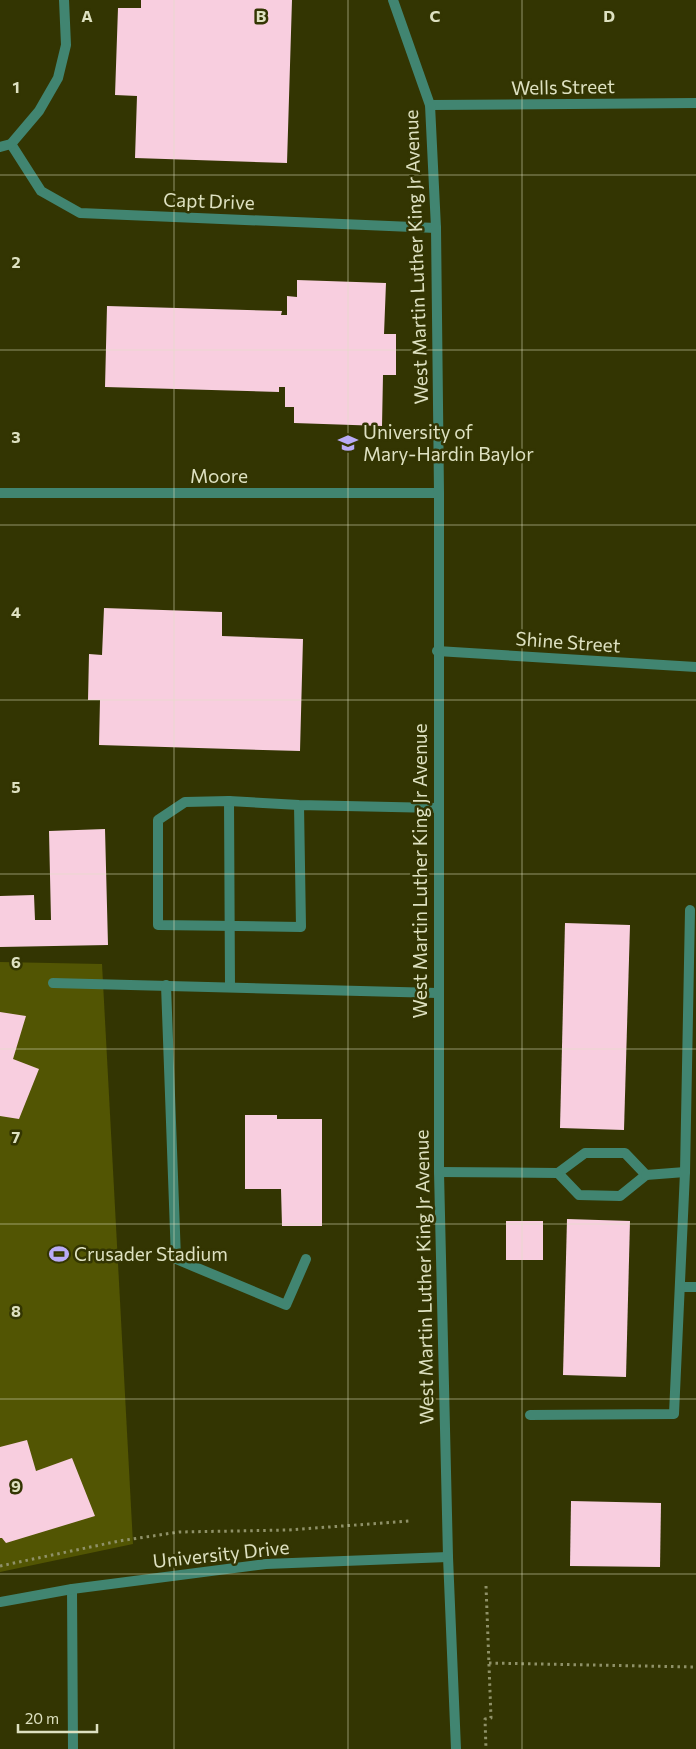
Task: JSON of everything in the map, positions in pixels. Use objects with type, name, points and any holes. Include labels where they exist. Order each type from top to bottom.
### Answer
[{"type":"street","points":[[0,147],[11,144],[39,111],[58,78],[66,46],[64,0]]},
{"type":"street","name":"West Martin Luther King Jr Avenue","points":[[394,0],[430,105],[436,228],[439,493],[437,651],[439,1172],[448,1557],[456,1749]]},
{"type":"street","name":"Wells Street","points":[[430,105],[696,103]]},
{"type":"street","name":"Capt Drive","points":[[11,144],[41,190],[80,213],[436,228]]},
{"type":"street","name":"Moore","points":[[0,493],[439,493]]},
{"type":"street","name":"Shine Street","points":[[437,651],[696,667]]},
{"type":"street","points":[[299,805],[301,927],[158,925],[158,820],[185,802],[229,801],[299,805],[438,808]]},
{"type":"street","points":[[229,801],[230,987]]},
{"type":"street","points":[[530,1415],[674,1414],[692,1009],[690,910]]},
{"type":"street","points":[[53,983],[438,993]]},
{"type":"street","points":[[166,985],[176,1259],[286,1305],[306,1259]]},
{"type":"street","points":[[439,1172],[558,1174],[585,1153],[624,1153],[646,1175]]},
{"type":"street","points":[[558,1174],[579,1195],[620,1196],[646,1175],[685,1172]]},
{"type":"street","points":[[680,1287],[696,1288]]},
{"type":"street","name":"University Drive","points":[[0,1602],[72,1589],[266,1564],[448,1557]]},
{"type":"street","points":[[72,1589],[73,1749]]},
{"type":"path","points":[[0,1566],[119,1541],[179,1532],[290,1530],[409,1521]]},
{"type":"path","points":[[486,1586],[491,1718],[485,1719],[486,1749]]},
{"type":"path","points":[[489,1663],[696,1667]]},
{"type":"shaded area","name":"Crusader Stadium","points":[[0,962],[102,964],[133,1544],[0,1572]]},
{"type":"building","points":[[141,0],[292,0],[287,163],[135,158],[137,96],[115,95],[118,8],[141,8]]},
{"type":"building","points":[[297,280],[386,283],[384,334],[396,334],[396,375],[383,375],[382,426],[294,423],[294,407],[285,407],[285,387],[279,387],[279,392],[105,387],[107,306],[282,311],[281,315],[287,315],[287,296],[297,297]]},
{"type":"building","points":[[104,608],[222,612],[222,636],[303,639],[300,751],[99,745],[100,700],[88,700],[89,654],[102,655]]},
{"type":"building","points":[[105,829],[108,945],[0,947],[0,896],[34,895],[35,920],[51,920],[49,831]]},
{"type":"building","points":[[565,923],[630,925],[624,1130],[560,1128]]},
{"type":"building","points":[[0,1012],[26,1016],[13,1059],[39,1069],[19,1119],[0,1116]]},
{"type":"building","points":[[245,1115],[277,1115],[277,1119],[322,1119],[322,1226],[282,1226],[281,1189],[245,1189]]},
{"type":"building","points":[[567,1219],[630,1221],[626,1377],[563,1375]]},
{"type":"building","points":[[506,1221],[543,1221],[543,1260],[506,1260]]},
{"type":"building","points":[[27,1440],[36,1471],[72,1458],[95,1516],[6,1543],[0,1538],[0,1447]]},
{"type":"building","points":[[571,1501],[661,1503],[660,1567],[570,1566]]},
{"type":"place","name":"University of Mary-Hardin Baylor","points":[[348,443]]},
{"type":"place","name":"Crusader Stadium","points":[[59,1254]]}]
